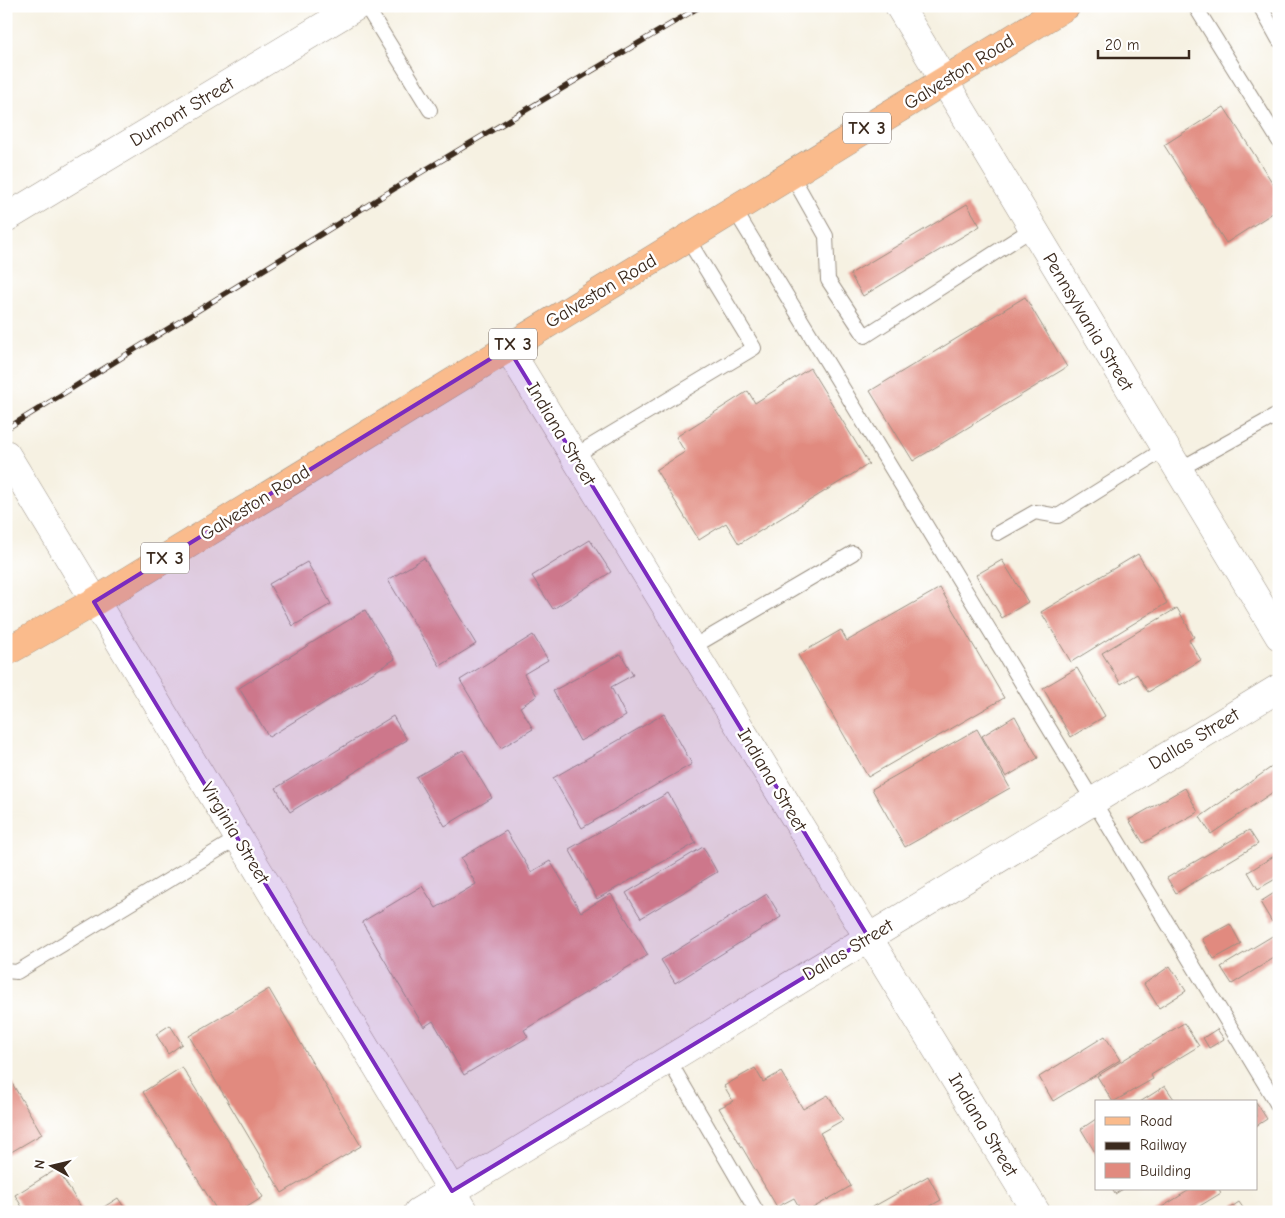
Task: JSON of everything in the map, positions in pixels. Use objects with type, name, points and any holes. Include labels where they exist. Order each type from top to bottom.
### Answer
[{"type":"main road","name":"Galveston Road","points":[[6,652],[94,602],[1066,6]]},
{"type":"street","name":"Dumont Street","points":[[6,218],[318,16],[357,6]]},
{"type":"street","name":"Pennsylvania Street","points":[[899,6],[943,82],[1279,636]]},
{"type":"street","name":"Indiana Street","points":[[508,348],[1036,1212]]},
{"type":"street","name":"Virginia Street","points":[[6,454],[458,1201]]},
{"type":"street","name":"Dallas Street","points":[[418,1212],[458,1201],[668,1059],[1279,688]]},
{"type":"lane","points":[[366,6],[430,110]]},
{"type":"lane","points":[[1195,6],[1279,141]]},
{"type":"lane","points":[[1260,6],[1279,40]]},
{"type":"lane","points":[[791,174],[826,236],[828,280],[865,336],[1032,229]]},
{"type":"lane","points":[[734,209],[1279,1107]]},
{"type":"lane","points":[[574,456],[754,348],[687,238]]},
{"type":"lane","points":[[998,533],[1035,512],[1058,516],[1172,460],[1279,414]]},
{"type":"lane","points":[[691,648],[853,553]]},
{"type":"lane","points":[[6,971],[17,972],[238,838]]},
{"type":"lane","points":[[668,1059],[757,1212]]},
{"type":"highlighted area","points":[[508,348],[869,938],[452,1191],[94,602]]},
{"type":"building","points":[[1224,107],[1279,193],[1279,209],[1226,243],[1164,145]]},
{"type":"building","points":[[967,204],[980,226],[863,296],[850,274]]},
{"type":"building","points":[[1025,297],[1067,367],[913,461],[870,391]]},
{"type":"building","points":[[810,368],[869,464],[739,544],[726,523],[699,540],[656,470],[685,452],[676,437],[748,391],[755,403]]},
{"type":"building","points":[[590,540],[611,572],[553,609],[532,576]]},
{"type":"building","points":[[1138,554],[1167,603],[1071,662],[1041,612]]},
{"type":"building","points":[[424,558],[476,644],[440,666],[388,580]]},
{"type":"building","points":[[1002,560],[1028,602],[1002,618],[976,575]]},
{"type":"building","points":[[307,562],[331,604],[293,626],[269,584]]},
{"type":"building","points":[[940,588],[1004,698],[868,777],[798,655],[841,630],[847,641]]},
{"type":"building","points":[[1177,608],[1194,637],[1189,640],[1201,660],[1148,692],[1137,674],[1121,684],[1102,653]]},
{"type":"building","points":[[365,610],[395,659],[269,737],[239,688]]},
{"type":"building","points":[[533,635],[548,660],[524,674],[537,696],[520,707],[533,729],[501,748],[460,680]]},
{"type":"building","points":[[621,654],[633,675],[611,687],[626,716],[580,741],[553,691]]},
{"type":"building","points":[[1077,668],[1105,716],[1071,737],[1043,688]]},
{"type":"building","points":[[664,714],[692,764],[582,828],[553,778]]},
{"type":"building","points":[[393,716],[407,740],[290,812],[276,788]]},
{"type":"building","points":[[1015,716],[1038,758],[1006,777],[982,736]]},
{"type":"building","points":[[977,729],[1010,788],[905,847],[872,789]]},
{"type":"building","points":[[463,750],[492,798],[445,826],[416,777]]},
{"type":"building","points":[[1276,764],[1279,767],[1279,788],[1211,834],[1200,817]]},
{"type":"building","points":[[1185,788],[1198,812],[1143,843],[1129,820]]},
{"type":"building","points":[[668,793],[696,843],[597,899],[569,849]]},
{"type":"building","points":[[1249,830],[1258,844],[1176,893],[1167,878]]},
{"type":"building","points":[[506,831],[531,872],[550,861],[581,912],[611,894],[648,955],[524,1030],[528,1037],[464,1075],[433,1021],[424,1027],[362,922],[422,886],[436,908],[476,884],[461,858]]},
{"type":"building","points":[[703,847],[717,872],[641,918],[626,893]]},
{"type":"building","points":[[1279,853],[1279,877],[1258,889],[1248,872]]},
{"type":"building","points":[[1279,890],[1279,918],[1272,922],[1260,902]]},
{"type":"building","points":[[767,894],[781,917],[675,983],[661,960]]},
{"type":"building","points":[[1230,924],[1241,944],[1214,959],[1202,939]]},
{"type":"building","points":[[1279,932],[1279,955],[1232,984],[1221,967]]},
{"type":"building","points":[[1170,966],[1186,991],[1159,1008],[1144,984]]},
{"type":"building","points":[[269,989],[361,1146],[282,1193],[189,1036]]},
{"type":"building","points":[[1184,1023],[1199,1046],[1151,1075],[1153,1079],[1116,1100],[1112,1100],[1097,1076]]},
{"type":"building","points":[[170,1025],[182,1044],[168,1054],[156,1034]]},
{"type":"building","points":[[1217,1029],[1224,1039],[1209,1048],[1203,1038]]},
{"type":"building","points":[[1105,1036],[1120,1060],[1053,1101],[1039,1077]]},
{"type":"building","points":[[182,1067],[263,1197],[239,1212],[218,1212],[143,1092]]},
{"type":"building","points":[[755,1068],[763,1082],[781,1072],[803,1109],[828,1095],[843,1120],[820,1133],[851,1186],[806,1212],[802,1212],[794,1198],[777,1207],[719,1108],[733,1101],[724,1086]]},
{"type":"building","points":[[6,1073],[42,1134],[6,1155]]},
{"type":"building","points":[[1165,1086],[1175,1100],[1143,1100]]},
{"type":"building","points":[[1258,1105],[1267,1119],[1258,1125]]},
{"type":"building","points":[[1095,1120],[1095,1152],[1081,1129]]},
{"type":"building","points":[[57,1169],[84,1212],[25,1212],[15,1195]]},
{"type":"building","points":[[928,1176],[941,1200],[920,1212],[864,1212]]},
{"type":"building","points":[[1113,1190],[1121,1190],[1115,1194]]},
{"type":"building","points":[[1189,1190],[1220,1190],[1221,1193],[1190,1212],[1154,1212]]},
{"type":"building","points":[[118,1198],[127,1212],[96,1212]]},
{"type":"building","points":[[1239,1202],[1246,1212],[1224,1212]]},
{"type":"railway","points":[[6,429],[415,176],[701,6]]}]
